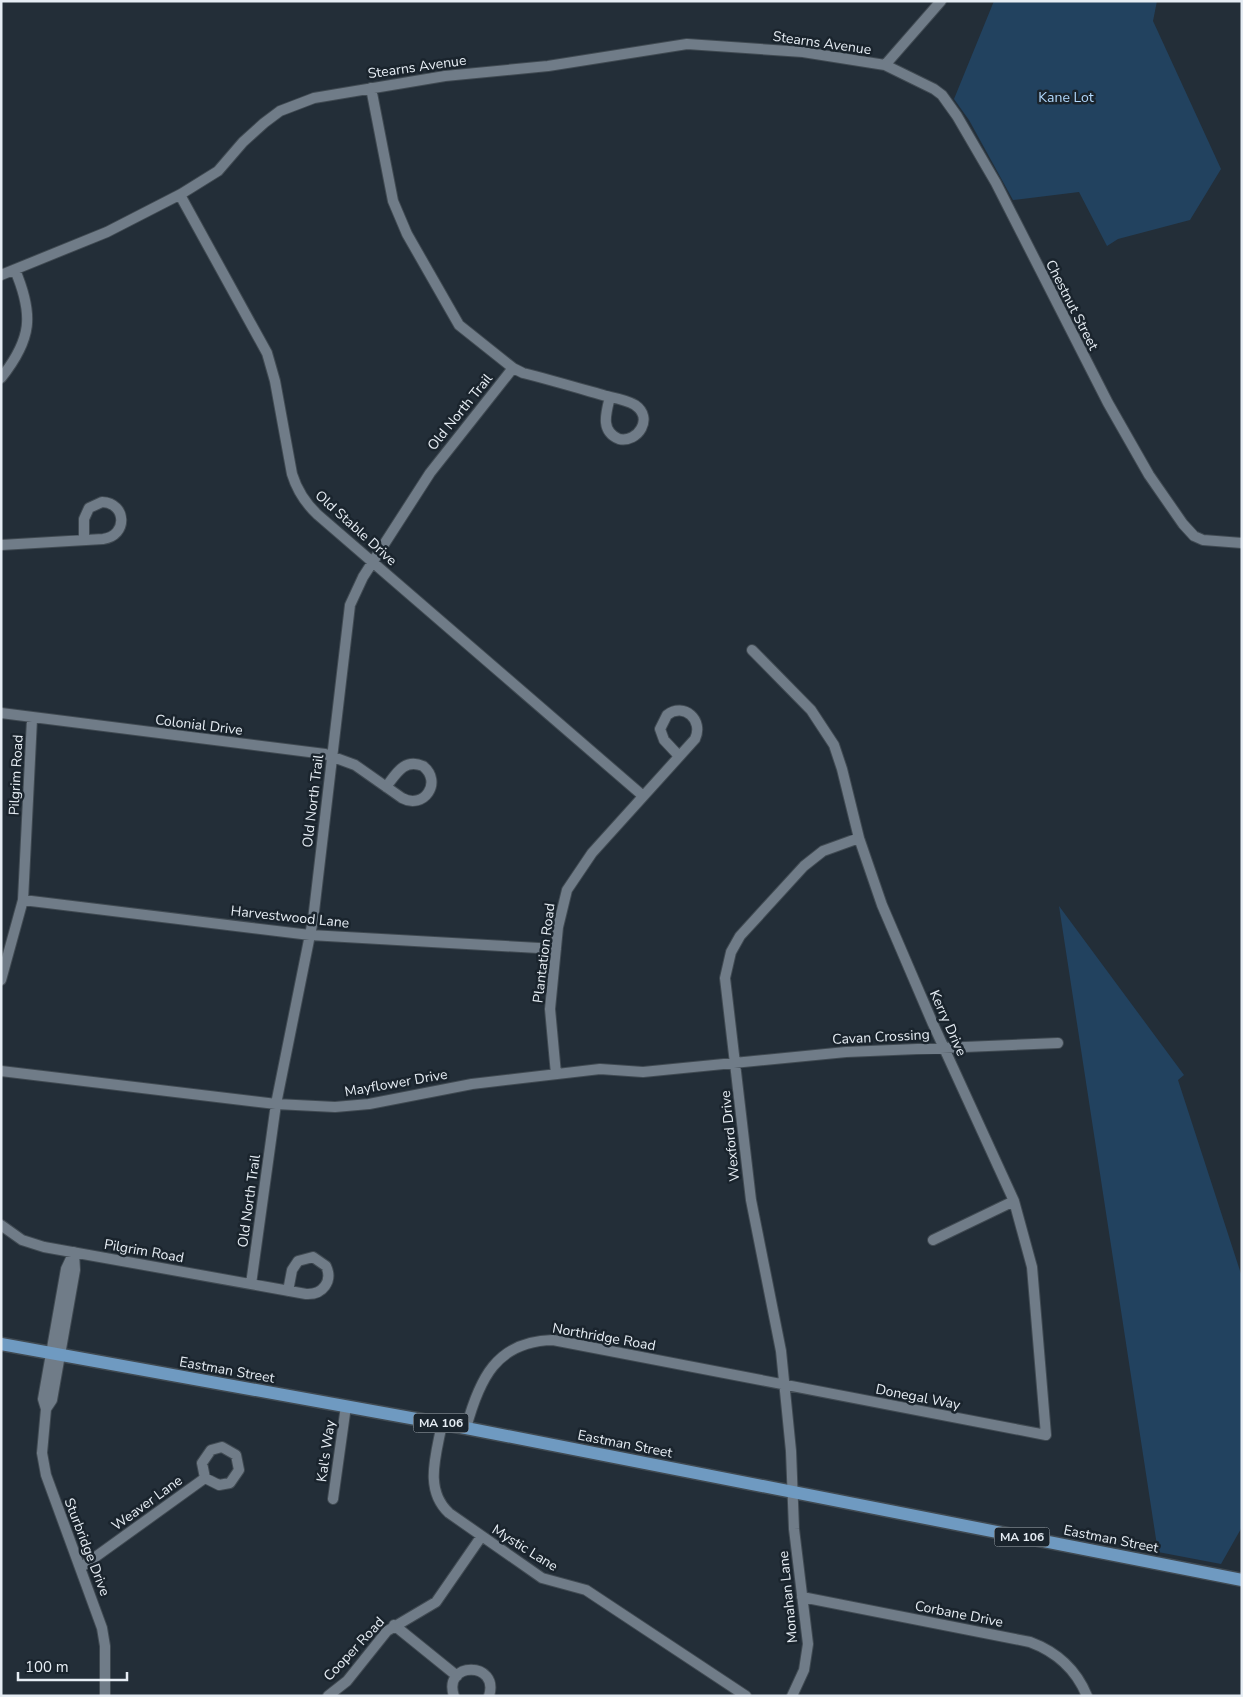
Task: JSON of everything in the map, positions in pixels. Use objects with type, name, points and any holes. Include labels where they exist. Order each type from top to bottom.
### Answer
[{"type":"main road","name":"Eastman Street","points":[[1,1344],[442,1423],[1242,1580]]},
{"type":"street","points":[[885,65],[941,1]]},
{"type":"street","name":"Stearns Avenue","points":[[1,275],[107,232],[180,195],[218,171],[251,134],[280,111],[314,98],[445,76],[548,66],[687,44],[802,52],[885,65]]},
{"type":"street","name":"Chestnut Street","points":[[885,65],[934,89],[942,95],[957,116],[996,183],[1104,395],[1149,475],[1182,524],[1194,536],[1204,540],[1242,543]]},
{"type":"street","points":[[371,88],[393,201],[407,234],[459,325],[513,368],[610,397],[632,404],[641,411],[643,426],[634,438],[619,439],[609,432],[605,420],[610,397]]},
{"type":"street","name":"Old Stable Drive","points":[[180,195],[267,353],[276,381],[283,430],[296,486],[314,511],[642,795]]},
{"type":"street","points":[[1,378],[18,355],[28,326],[27,303],[15,270]]},
{"type":"street","name":"Old North Trail","points":[[251,1284],[276,1104],[310,934],[349,610],[358,587],[438,461],[513,368]]},
{"type":"street","points":[[1,545],[107,539],[118,532],[122,518],[116,507],[102,502],[88,508],[84,519],[84,540]]},
{"type":"street","name":"Kerry Drive","points":[[752,650],[800,697],[828,734],[840,763],[859,838],[882,905],[944,1048],[1014,1201],[1032,1268],[1046,1436]]},
{"type":"street","name":"Plantation Road","points":[[556,1074],[550,1022],[556,949],[562,908],[573,880],[585,861],[642,795],[679,756],[695,739],[698,732],[694,717],[681,710],[667,715],[660,729],[664,740],[679,756]]},
{"type":"street","name":"Colonial Drive","points":[[1,713],[32,719],[332,756],[355,766],[405,800],[416,801],[429,793],[432,782],[426,769],[412,764],[399,769],[386,787]]},
{"type":"street","name":"Pilgrim Road","points":[[1,980],[23,900],[32,719]]},
{"type":"street","name":"Wexford Drive","points":[[792,1492],[791,1451],[785,1385],[774,1307],[751,1200],[725,978],[734,945],[751,921],[810,860],[830,847],[859,838]]},
{"type":"street","name":"Harvestwood Lane","points":[[23,900],[310,934],[556,949]]},
{"type":"street","name":"Cavan Crossing","points":[[736,1062],[846,1052],[1058,1043]]},
{"type":"street","name":"Mayflower Drive","points":[[1,1071],[276,1104],[351,1106],[472,1084],[556,1074],[609,1069],[651,1072],[736,1062]]},
{"type":"street","points":[[933,1240],[1014,1201]]},
{"type":"street","name":"Pilgrim Road","points":[[1,1225],[29,1243],[288,1291]]},
{"type":"street","name":"Sturbridge Drive","points":[[74,1252],[66,1268],[55,1354],[43,1398],[46,1409],[42,1442],[43,1466],[102,1628],[105,1646],[105,1696]]},
{"type":"street","name":"Northridge Road","points":[[466,1428],[476,1392],[492,1366],[514,1349],[543,1340],[572,1343],[785,1385]]},
{"type":"street","name":"Donegal Way","points":[[785,1385],[1046,1436]]},
{"type":"street","name":"Kal's Way","points":[[333,1499],[346,1406]]},
{"type":"street","name":"Mystic Lane","points":[[442,1423],[434,1470],[435,1493],[444,1509],[542,1578],[586,1590],[746,1696]]},
{"type":"street","name":"Weaver Lane","points":[[80,1568],[205,1478]]},
{"type":"street","name":"Monahan Lane","points":[[792,1492],[807,1657],[800,1682],[792,1696]]},
{"type":"street","name":"Cooper Road","points":[[328,1696],[347,1681],[382,1636],[394,1625],[436,1602],[481,1536]]},
{"type":"street","name":"Corbane Drive","points":[[802,1598],[1030,1642],[1049,1650],[1066,1663],[1079,1679],[1087,1696]]},
{"type":"street","points":[[394,1625],[457,1676]]},
{"type":"street","points":[[454,1696],[452,1686],[457,1676],[466,1670],[481,1672],[490,1684],[488,1696]]},
{"type":"green space","name":"Kane Lot","points":[[994,1],[1157,1],[1153,21],[1221,169],[1190,220],[1118,239],[1107,246],[1079,192],[1013,200],[969,120],[954,99]]},
{"type":"green space","points":[[1059,906],[1184,1075],[1178,1080],[1242,1277],[1242,1527],[1221,1564],[1158,1552]]}]
